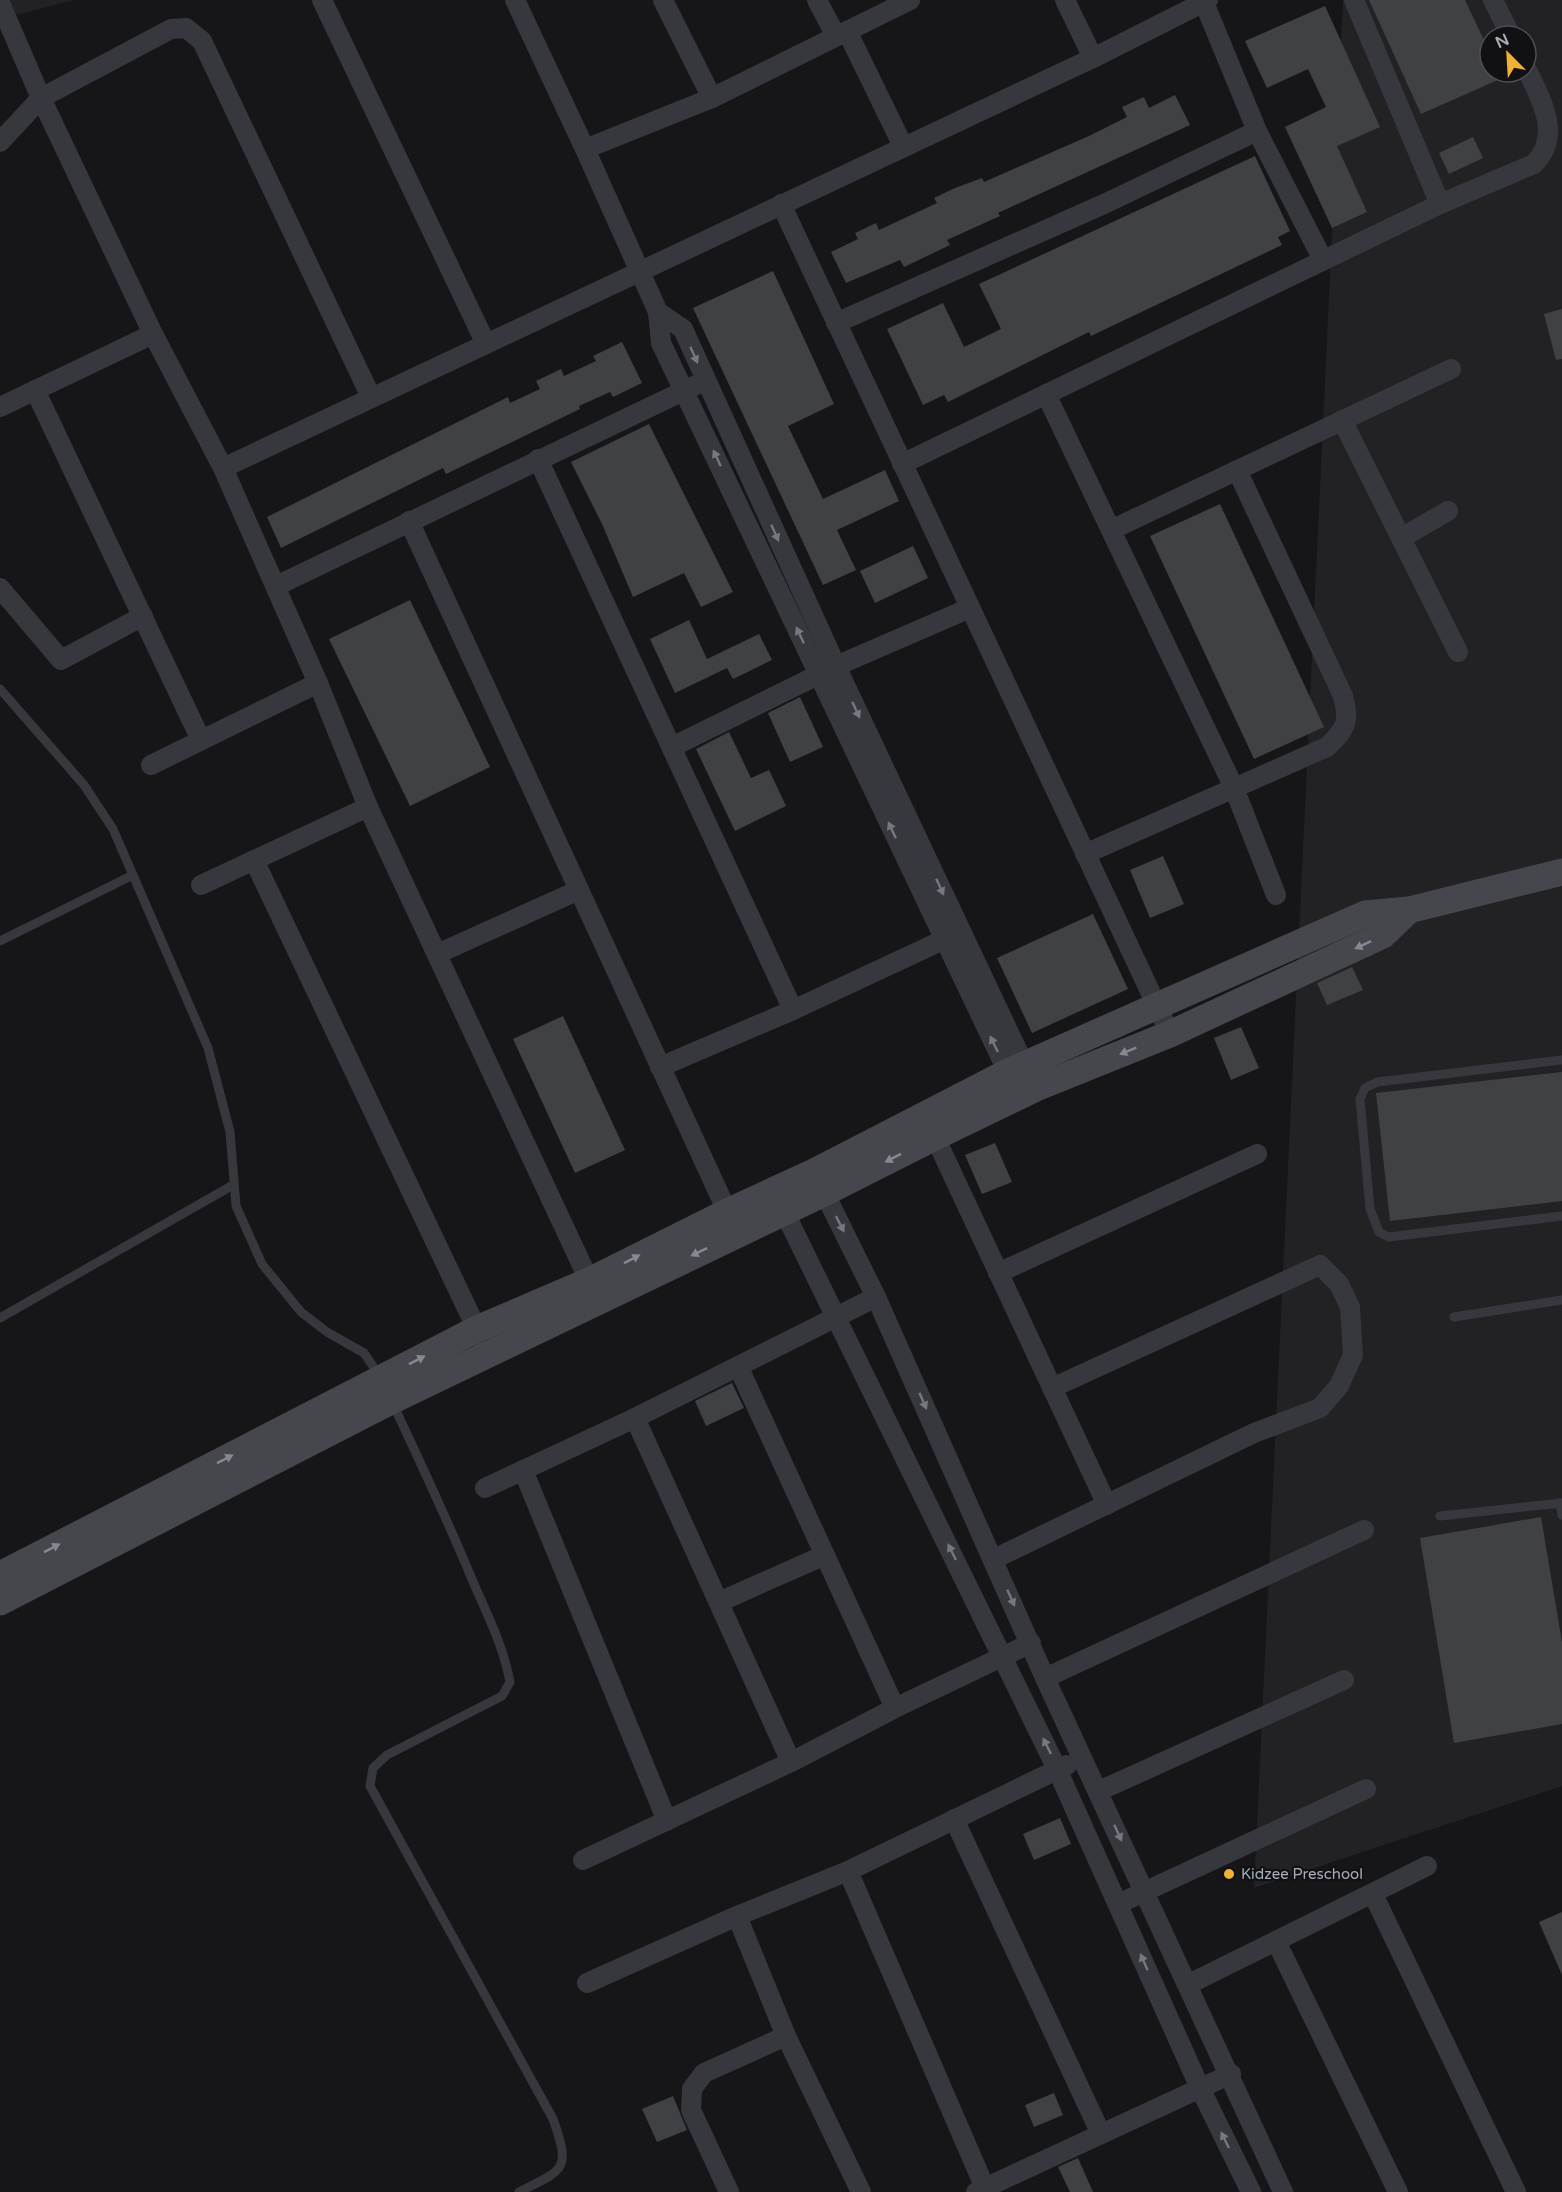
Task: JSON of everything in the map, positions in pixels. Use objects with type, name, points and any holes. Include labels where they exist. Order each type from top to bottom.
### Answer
[{"type":"street","points":[[322,0],[486,344]]},
{"type":"street","points":[[515,0],[658,312],[661,343],[827,670],[1022,1081]]},
{"type":"street","points":[[663,0],[712,98]]},
{"type":"street","points":[[817,0],[842,33],[903,146]]},
{"type":"street","points":[[585,149],[712,98],[910,0]]},
{"type":"street","points":[[1065,0],[1092,58]]},
{"type":"street","points":[[1354,0],[1440,204]]},
{"type":"street","points":[[1493,0],[1505,24]]},
{"type":"street","points":[[223,468],[1092,58],[1205,1],[1257,130],[1323,260]]},
{"type":"street","points":[[0,3],[41,98],[153,334],[223,468],[318,683],[368,807],[594,1291]]},
{"type":"street","points":[[0,142],[41,98],[171,29],[186,28],[202,41],[371,397]]},
{"type":"street","points":[[902,464],[1440,204],[1534,164],[1546,155],[1553,144],[1554,130],[1533,84]]},
{"type":"street","points":[[836,323],[1104,204],[1257,130]]},
{"type":"street","points":[[781,204],[1170,1034]]},
{"type":"street","points":[[658,312],[683,329],[827,670]]},
{"type":"street","points":[[0,407],[153,334]]},
{"type":"street","points":[[1111,530],[1451,369]]},
{"type":"street","points":[[276,586],[409,520],[706,381]]},
{"type":"street","points":[[35,390],[201,740]]},
{"type":"street","points":[[1046,394],[1234,788],[1276,896]]},
{"type":"street","points":[[1342,420],[1458,652]]},
{"type":"street","points":[[538,459],[793,1010]]},
{"type":"street","points":[[1085,854],[1327,747],[1345,729],[1348,715],[1343,696],[1237,470]]},
{"type":"street","points":[[1401,538],[1449,511]]},
{"type":"street","points":[[409,520],[733,1222]]},
{"type":"street","points":[[0,588],[61,660],[143,616]]},
{"type":"street","points":[[672,747],[827,670],[970,608]]},
{"type":"street","points":[[151,765],[318,683]]},
{"type":"street","points":[[201,885],[368,807]]},
{"type":"street","points":[[254,860],[482,1341]]},
{"type":"street","points":[[819,1183],[1022,1081],[1158,1006],[1365,914],[1409,910],[1562,872]]},
{"type":"street","points":[[437,954],[579,890]]},
{"type":"street","points":[[0,1575],[779,1200],[935,1137],[1022,1081],[1170,1034],[1383,935],[1409,910]]},
{"type":"street","points":[[660,1067],[793,1010],[952,936]]},
{"type":"street","points":[[935,1137],[1107,1505]]},
{"type":"street","points":[[998,1273],[1257,1154]]},
{"type":"street","points":[[819,1183],[876,1297],[1045,1678],[1231,2074],[1281,2188],[1259,2192]]},
{"type":"street","points":[[779,1200],[1058,1769],[1200,2088],[1251,2192]]},
{"type":"street","points":[[994,1559],[1254,1433],[1320,1408],[1339,1386],[1353,1355],[1350,1307],[1339,1284],[1320,1265],[1052,1388]]},
{"type":"street","points":[[485,1488],[635,1418],[836,1315],[876,1297]]},
{"type":"street","points":[[738,1366],[895,1708]]},
{"type":"street","points":[[0,1602],[386,1389]]},
{"type":"street","points":[[635,1418],[791,1762]]},
{"type":"street","points":[[523,1470],[667,1821]]},
{"type":"street","points":[[1045,1678],[1364,1530]]},
{"type":"street","points":[[719,1602],[825,1555]]},
{"type":"street","points":[[584,1860],[791,1762],[895,1708],[1031,1643]]},
{"type":"street","points":[[1099,1791],[1344,1680]]},
{"type":"street","points":[[587,1983],[737,1916],[848,1871],[1083,1757]]},
{"type":"street","points":[[1118,1904],[1366,1789]]},
{"type":"street","points":[[954,1819],[1101,2134]]},
{"type":"street","points":[[1189,1984],[1427,1866]]},
{"type":"street","points":[[848,1871],[981,2190],[1231,2074]]},
{"type":"street","points":[[1373,1894],[1516,2192]]},
{"type":"street","points":[[737,1916],[786,2036],[861,2192]]},
{"type":"street","points":[[1276,1941],[1398,2192]]},
{"type":"street","points":[[729,2192],[691,2110],[692,2089],[704,2073],[786,2036]]},
{"type":"lane","points":[[0,690],[84,785],[113,829],[208,1048],[217,1074],[230,1132],[236,1206],[250,1240],[262,1264],[301,1312],[327,1332],[364,1353],[386,1389],[441,1506],[506,1659],[510,1682],[502,1696],[387,1755],[374,1768],[370,1786],[556,2130],[564,2151],[564,2161],[559,2169],[519,2192]]},
{"type":"lane","points":[[0,941],[133,875]]},
{"type":"lane","points":[[1562,1060],[1377,1082],[1365,1088],[1360,1099],[1370,1209],[1379,1232],[1389,1238],[1562,1216]]},
{"type":"lane","points":[[0,1318],[233,1185]]},
{"type":"lane","points":[[1454,1317],[1562,1300]]},
{"type":"lane","points":[[1440,1516],[1561,1503],[1562,1515]]},
{"type":"shaded area","points":[[0,0],[74,0],[0,19]]},
{"type":"shaded area","points":[[1343,0],[1562,0],[1562,1786],[1254,1888]]},
{"type":"building","points":[[1369,0],[1465,0],[1478,28],[1478,84],[1489,84],[1421,114]]},
{"type":"building","points":[[1325,6],[1380,127],[1337,146],[1367,212],[1332,228],[1285,127],[1326,107],[1308,69],[1267,88],[1245,41]]},
{"type":"building","points":[[1175,95],[1190,125],[998,213],[1000,216],[947,240],[950,245],[904,267],[900,260],[846,283],[831,252],[858,239],[855,233],[876,223],[879,230],[937,203],[934,198],[955,188],[982,178],[984,182],[1091,135],[1127,117],[1122,107],[1144,97],[1149,108]]},
{"type":"building","points":[[1473,137],[1483,158],[1449,174],[1439,153]]},
{"type":"building","points":[[1255,156],[1290,231],[1278,237],[1282,245],[1091,336],[1089,332],[948,402],[944,395],[923,405],[887,329],[943,303],[964,347],[1001,329],[979,284]]},
{"type":"building","points":[[773,271],[834,404],[788,426],[823,499],[885,470],[899,501],[837,530],[856,570],[823,585],[693,308]]},
{"type":"building","points":[[1562,309],[1562,359],[1556,360],[1544,314]]},
{"type":"building","points":[[622,342],[642,383],[613,397],[610,392],[579,406],[580,409],[446,474],[443,468],[281,548],[267,517],[508,397],[510,403],[540,389],[536,381],[561,369],[564,376],[596,361],[593,356]]},
{"type":"building","points":[[649,424],[733,592],[701,607],[684,573],[633,597],[602,524],[571,462]]},
{"type":"building","points":[[1220,504],[1324,727],[1254,759],[1150,536]]},
{"type":"building","points":[[913,546],[928,578],[875,603],[860,571]]},
{"type":"building","points":[[410,600],[490,767],[410,806],[329,639]]},
{"type":"building","points":[[689,620],[707,659],[759,634],[772,660],[733,679],[727,668],[675,693],[650,639]]},
{"type":"building","points":[[800,697],[823,747],[790,762],[768,713]]},
{"type":"building","points":[[729,732],[751,778],[769,770],[786,806],[735,831],[696,749]]},
{"type":"building","points":[[1163,856],[1184,904],[1150,918],[1130,870]]},
{"type":"building","points":[[1093,914],[1128,989],[1032,1033],[997,958]]},
{"type":"building","points":[[1352,967],[1363,990],[1327,1005],[1317,983]]},
{"type":"building","points":[[563,1016],[625,1150],[575,1173],[513,1039]]},
{"type":"building","points":[[1241,1027],[1259,1068],[1231,1080],[1214,1038]]},
{"type":"building","points":[[1562,1072],[1562,1201],[1390,1221],[1376,1093]]},
{"type":"building","points":[[995,1143],[1012,1182],[982,1194],[965,1155]]},
{"type":"building","points":[[732,1383],[744,1408],[706,1426],[695,1401]]},
{"type":"building","points":[[1541,1517],[1562,1642],[1562,1724],[1454,1743],[1420,1538]]},
{"type":"building","points":[[1060,1818],[1071,1844],[1034,1860],[1023,1834]]},
{"type":"building","points":[[1562,1912],[1562,1975],[1539,1922]]},
{"type":"building","points":[[1054,2093],[1063,2115],[1034,2127],[1025,2105]]},
{"type":"building","points":[[673,2096],[687,2130],[657,2142],[642,2109]]},
{"type":"building","points":[[1078,2158],[1093,2192],[1070,2192],[1058,2167]]},
{"type":"place","name":"Kidzee Preschool","points":[[1229,1874]]}]
